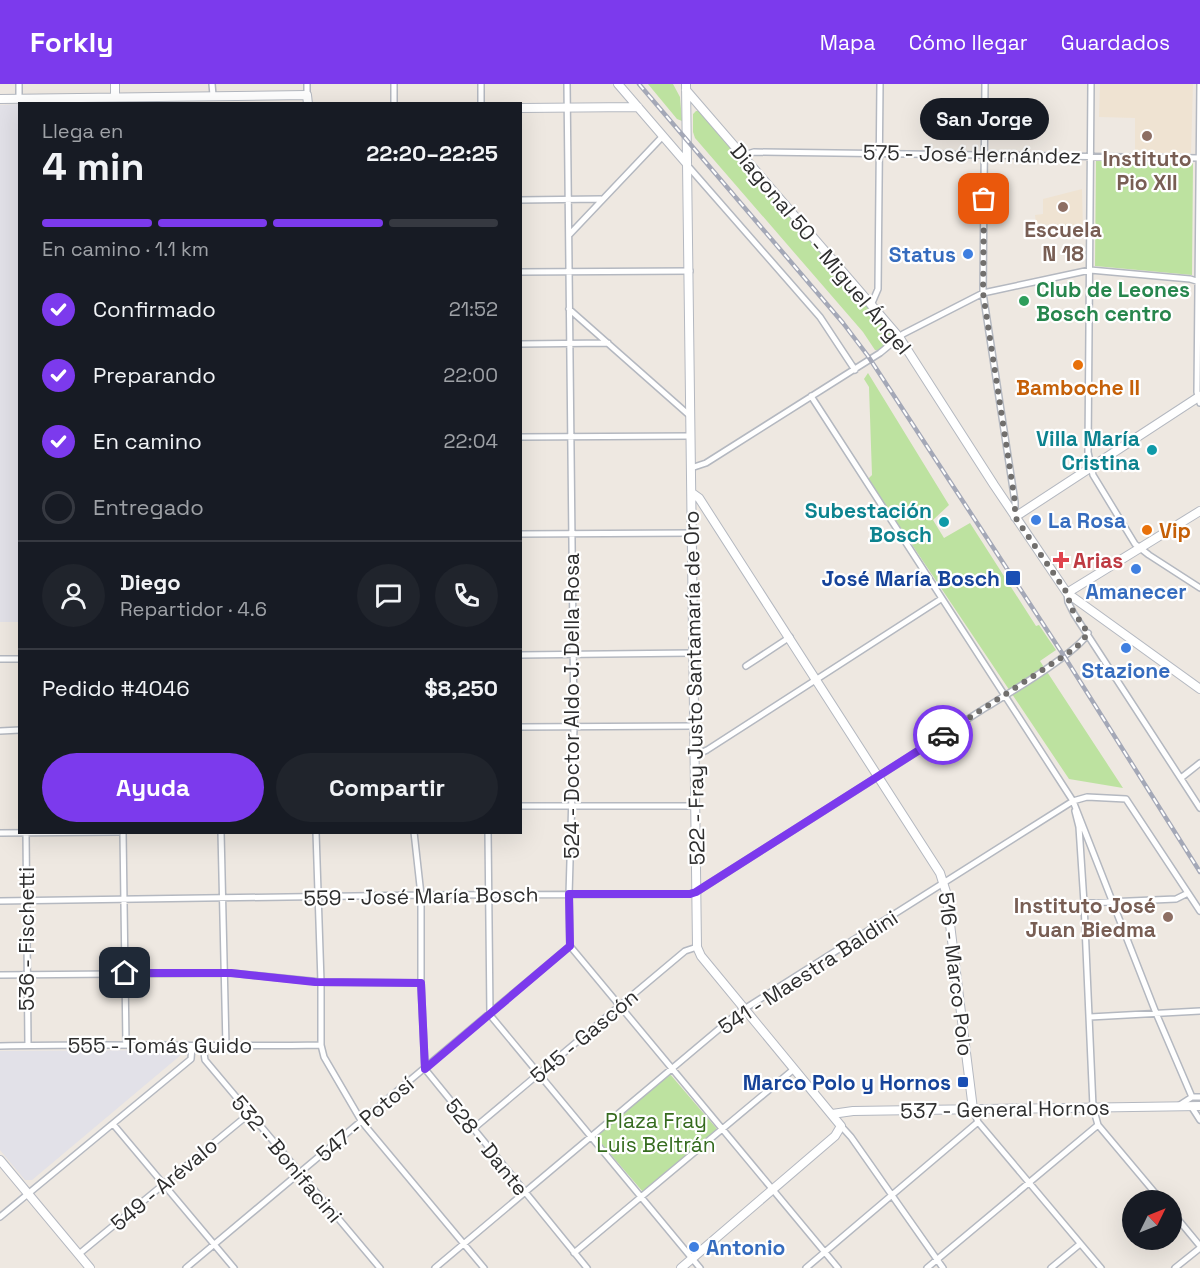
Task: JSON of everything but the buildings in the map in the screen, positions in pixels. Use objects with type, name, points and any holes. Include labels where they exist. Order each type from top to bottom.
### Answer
[{"type":"street","points":[[19,84],[19,98]]},
{"type":"street","points":[[115,84],[115,97]]},
{"type":"street","points":[[212,84],[213,95]]},
{"type":"street","points":[[0,99],[213,95],[307,99],[307,84]]},
{"type":"street","points":[[394,84],[394,102]]},
{"type":"street","points":[[481,84],[481,102]]},
{"type":"street","name":"524 - Doctor Aldo J. Della Rosa","points":[[567,84],[574,727],[569,894],[570,946]]},
{"type":"street","points":[[618,84],[820,317],[855,370]]},
{"type":"street","points":[[872,303],[878,289],[880,84]]},
{"type":"street","points":[[985,84],[983,293],[1015,502],[1015,517]]},
{"type":"street","points":[[1091,84],[1088,452],[1090,468],[1131,539],[1140,549],[1200,588]]},
{"type":"street","points":[[1015,517],[1199,399],[1200,84]]},
{"type":"street","name":"522 - Fray Justo Santamaría de Oro","points":[[685,86],[690,271],[689,415],[692,493],[697,947]]},
{"type":"street","name":"Diagonal 50 - Miguel Ángel","points":[[685,86],[899,336],[1015,517],[1067,593],[1071,608],[1200,808]]},
{"type":"street","points":[[522,108],[638,107]]},
{"type":"street","points":[[569,235],[662,137]]},
{"type":"street","name":"575 - José Hernández","points":[[744,154],[754,152],[880,153],[1200,158]]},
{"type":"street","points":[[522,200],[601,199]]},
{"type":"street","points":[[691,468],[706,463],[855,370],[885,350],[899,336],[983,293],[1090,270],[1198,281]]},
{"type":"street","points":[[522,272],[690,271]]},
{"type":"street","points":[[569,309],[689,415]]},
{"type":"street","points":[[522,344],[608,344]]},
{"type":"street","points":[[811,396],[1073,801],[1200,1120]]},
{"type":"street","points":[[522,437],[690,436]]},
{"type":"street","name":"516 - Marco Polo","points":[[692,493],[699,498],[940,873],[944,882],[973,1109],[978,1122],[1101,1268]]},
{"type":"street","points":[[1200,511],[1067,593],[1200,689]]},
{"type":"street","points":[[522,534],[692,533]]},
{"type":"street","points":[[694,756],[707,750],[941,599]]},
{"type":"street","name":"559 - José María Bosch","points":[[0,901],[690,894],[1004,696],[1067,654],[1081,643],[1088,633]]},
{"type":"street","points":[[746,666],[790,638]]},
{"type":"street","points":[[522,655],[692,653]]},
{"type":"street","points":[[0,659],[18,659]]},
{"type":"street","points":[[522,727],[693,726]]},
{"type":"street","points":[[0,730],[18,730]]},
{"type":"street","points":[[1181,778],[1200,763]]},
{"type":"street","name":"541 - Maestra Baldini","points":[[435,1268],[744,1010],[1073,801],[1087,797],[1126,799],[1188,893]]},
{"type":"street","points":[[1073,801],[1079,827],[1084,903],[1093,1107],[1098,1125],[1153,1190]]},
{"type":"street","points":[[522,806],[694,806]]},
{"type":"street","points":[[0,833],[18,833]]},
{"type":"street","name":"536 - Fischetti","points":[[26,834],[28,1045]]},
{"type":"street","points":[[121,834],[126,1044]]},
{"type":"street","points":[[221,834],[226,1046]]},
{"type":"street","points":[[316,834],[321,1045],[324,1057],[362,1122],[484,1268]]},
{"type":"street","points":[[414,834],[421,895],[421,983],[425,1069]]},
{"type":"street","points":[[489,834],[490,1015],[700,1268]]},
{"type":"street","points":[[1084,903],[1176,899],[1188,893],[1200,911]]},
{"type":"street","points":[[570,946],[838,1268]]},
{"type":"street","name":"547 - Potosí","points":[[186,1268],[570,946]]},
{"type":"street","points":[[697,947],[744,1010],[851,1137],[943,1268]]},
{"type":"street","name":"545 - Gascón","points":[[473,1129],[685,951],[697,947]]},
{"type":"street","points":[[0,975],[223,973],[321,982],[421,983]]},
{"type":"street","points":[[1090,1017],[1200,1011]]},
{"type":"street","name":"555 - Tomás Guido","points":[[0,1046],[321,1045]]},
{"type":"street","points":[[0,1217],[191,1059],[192,1046]]},
{"type":"street","name":"532 - Bonifacini","points":[[203,1046],[205,1060],[380,1268]]},
{"type":"street","name":"528 - Dante","points":[[425,1069],[587,1268]]},
{"type":"street","points":[[574,1253],[794,1069]]},
{"type":"street","name":"537 - General Hornos","points":[[832,1114],[853,1111],[1178,1106],[1194,1103],[1200,1097]]},
{"type":"street","name":"549 - Arévalo","points":[[79,1254],[249,1114]]},
{"type":"street","points":[[806,1268],[978,1122]]},
{"type":"street","points":[[113,1124],[234,1268]]},
{"type":"street","points":[[927,1268],[1098,1125]]},
{"type":"street","points":[[681,1268],[835,1136],[841,1126]]},
{"type":"street","points":[[0,1160],[90,1268]]},
{"type":"street","points":[[1175,1268],[1200,1247],[1182,1224]]},
{"type":"street","points":[[1051,1268],[1080,1244]]},
{"type":"shaded area","points":[[1100,84],[1193,84],[1191,153],[1135,153],[1135,118],[1099,117]]},
{"type":"shaded area","points":[[18,104],[18,622],[0,622],[0,105]]},
{"type":"shaded area","name":"Escuela N 18","points":[[1082,189],[1083,230],[1036,223],[1035,215],[1043,214],[1043,199]]},
{"type":"shaded area","points":[[181,1050],[182,1054],[32,1180],[25,1180],[0,1150],[0,1051]]},
{"type":"green space","points":[[648,84],[673,84],[680,97],[682,121],[677,119]]},
{"type":"green space","points":[[700,111],[893,336],[880,351],[875,350],[863,332],[695,138],[693,114]]},
{"type":"green space","points":[[1096,161],[1193,163],[1192,275],[1095,266]]},
{"type":"green space","points":[[868,373],[949,505],[933,520],[944,538],[970,523],[1036,626],[1039,625],[1056,650],[1040,661],[1123,788],[1069,779],[868,479],[872,475],[869,387],[864,379]]},
{"type":"green space","name":"Plaza Fray Luis Beltrán","points":[[669,1073],[717,1129],[643,1192],[595,1136]]},
{"type":"railway","points":[[639,84],[843,323],[868,356],[1064,656],[1200,872]]},
{"type":"way so far","points":[[943,735],[1067,654],[1085,639],[1088,633],[1074,614],[1068,602],[1067,593],[1015,517],[1015,502],[983,293],[984,199]]},
{"type":"place","name":"Instituto Pio XII","points":[[1147,136]]},
{"type":"place","name":"San Jorge","points":[[984,199]]},
{"type":"place","name":"Escuela N 18","points":[[1063,207]]},
{"type":"place","name":"Status","points":[[968,254]]},
{"type":"place","name":"Club de Leones Bosch centro","points":[[1024,301]]},
{"type":"place","name":"Bamboche II","points":[[1078,365]]},
{"type":"place","name":"Villa María Cristina","points":[[1152,450]]},
{"type":"place","name":"La Rosa","points":[[1036,520]]},
{"type":"place","name":"Subestación Bosch","points":[[944,522]]},
{"type":"place","name":"Vip","points":[[1147,530]]},
{"type":"place","name":"Arias","points":[[1061,560]]},
{"type":"place","name":"Amanecer","points":[[1136,569]]},
{"type":"place","name":"José María Bosch","points":[[1013,578]]},
{"type":"place","name":"Stazione","points":[[1126,648]]},
{"type":"place","name":"Instituto José Juan Biedma","points":[[1168,917]]},
{"type":"place","name":"Marco Polo y Hornos","points":[[963,1082]]},
{"type":"place","name":"Antonio","points":[[694,1247]]},
{"type":"route","points":[[125,973],[231,973],[315,982],[421,983],[425,1069],[570,946],[569,894],[690,894],[696,892],[943,735]]}]
